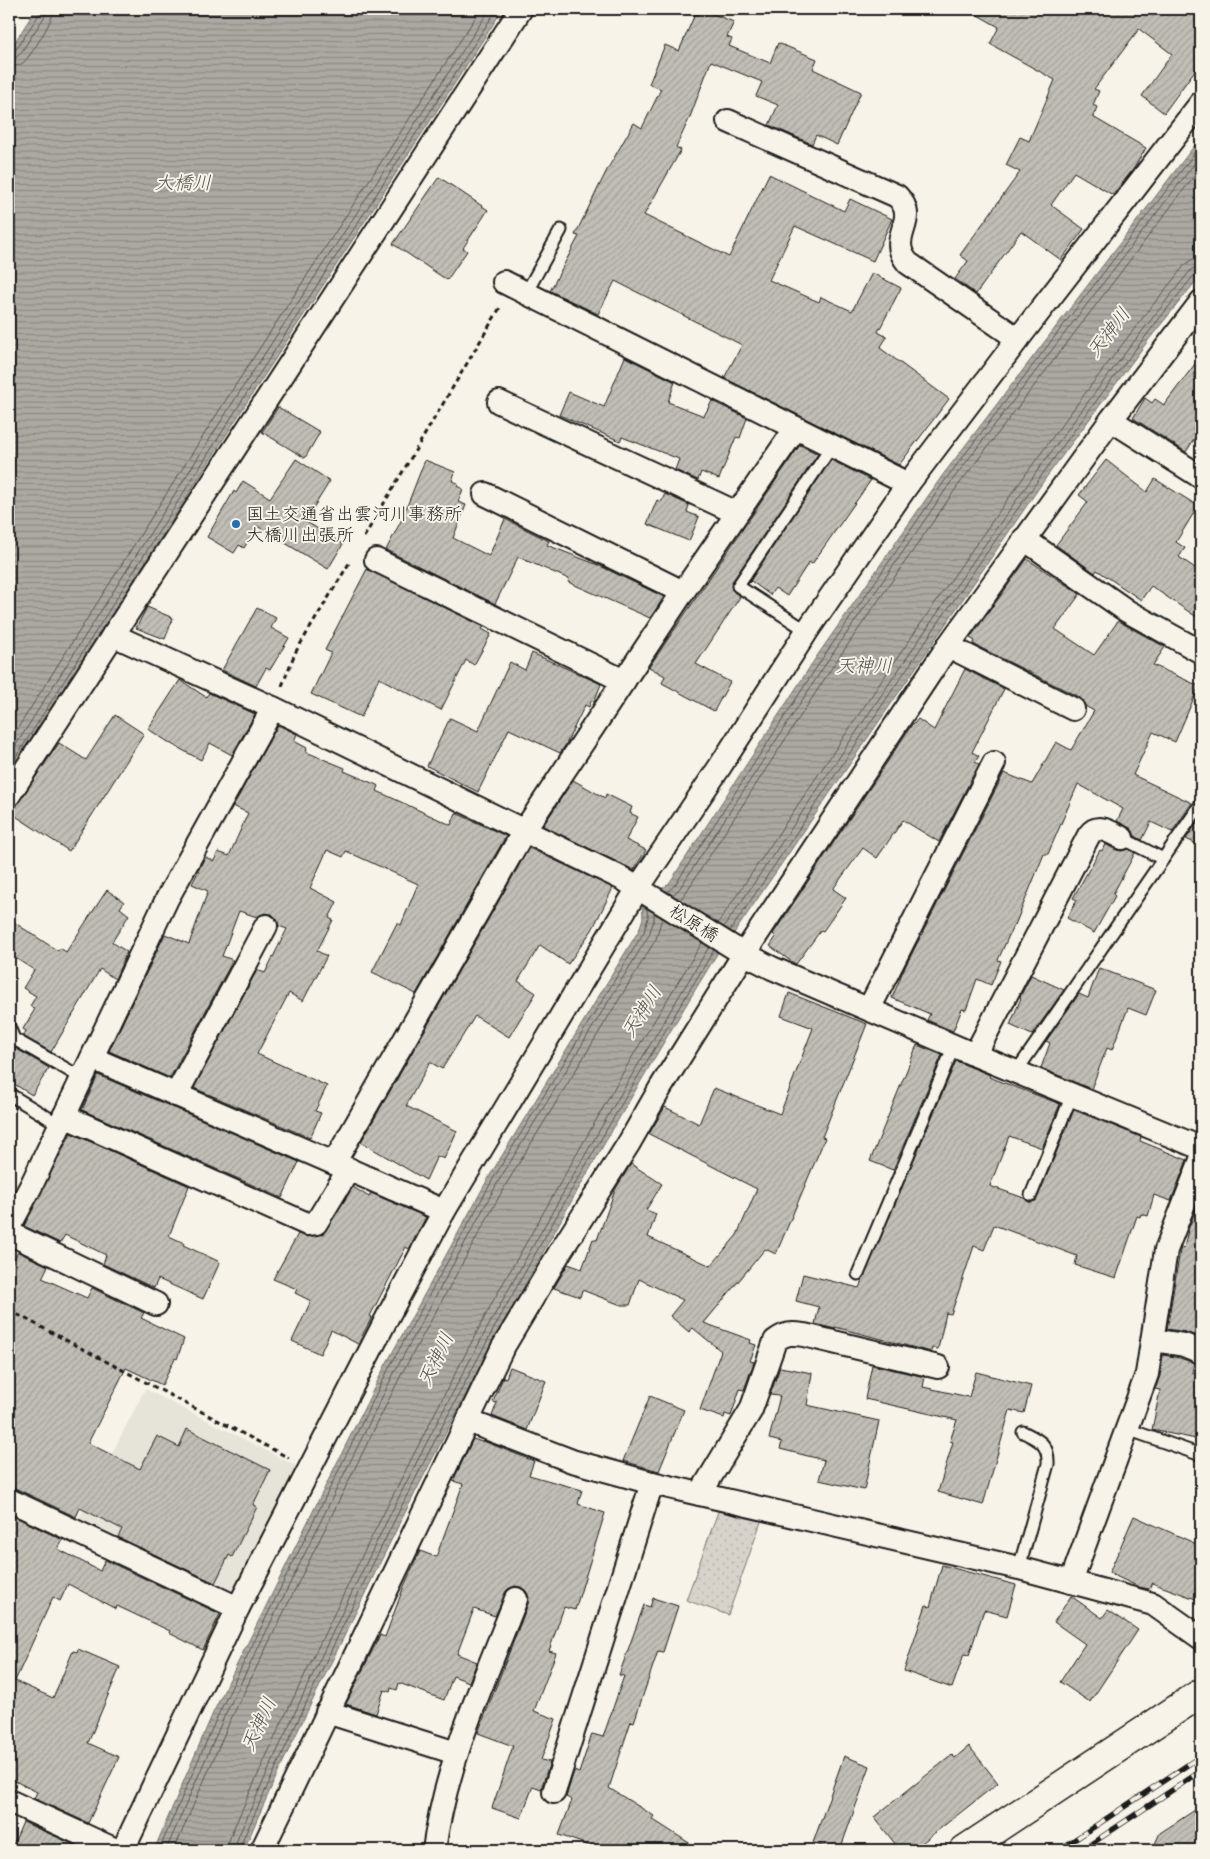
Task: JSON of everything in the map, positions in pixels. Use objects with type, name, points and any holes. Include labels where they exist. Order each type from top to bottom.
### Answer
[{"type":"street","points":[[9,795],[521,9]]},
{"type":"street","points":[[123,1850],[238,1608],[444,1211],[806,631],[908,484],[1201,103]]},
{"type":"street","points":[[728,121],[897,196],[904,203],[907,211],[906,221],[900,238],[899,247],[901,255],[908,263],[1018,339]]},
{"type":"street","points":[[514,287],[908,484]]},
{"type":"street","points":[[262,1850],[502,1349],[629,1143],[742,952],[948,646],[1111,420],[1201,303]]},
{"type":"street","points":[[499,402],[737,513]]},
{"type":"street","points":[[1111,420],[1201,477]]},
{"type":"street","points":[[62,1121],[307,1224],[316,1223],[342,1166],[524,831],[683,592],[796,428]]},
{"type":"street","points":[[485,494],[683,592]]},
{"type":"street","points":[[1024,539],[1127,611],[1201,652]]},
{"type":"street","points":[[376,560],[624,681]]},
{"type":"street","name":"松原橋","points":[[113,635],[273,708],[524,831],[643,892],[742,952],[975,1055],[1201,1148]]},
{"type":"street","points":[[948,646],[1073,709]]},
{"type":"street","points":[[9,1227],[62,1121],[167,899],[273,708]]},
{"type":"street","points":[[869,1009],[994,763]]},
{"type":"street","points":[[975,1055],[1088,835],[1100,828],[1122,838]]},
{"type":"street","points":[[176,1095],[266,926]]},
{"type":"street","points":[[92,1058],[444,1211]]},
{"type":"street","points":[[1072,1582],[1148,1374],[1166,1250],[1201,1160]]},
{"type":"street","points":[[9,1233],[156,1304]]},
{"type":"street","points":[[700,1494],[752,1410],[775,1341],[783,1335],[792,1333],[804,1335],[938,1367]]},
{"type":"street","points":[[1153,1340],[1184,1346],[1201,1352]]},
{"type":"street","points":[[468,1422],[572,1460],[652,1483],[1020,1568],[1153,1604],[1201,1638]]},
{"type":"street","points":[[554,1792],[652,1483]]},
{"type":"street","points":[[9,1500],[238,1608]]},
{"type":"street","points":[[434,1850],[456,1753],[516,1599]]},
{"type":"street","points":[[964,1850],[1201,1693]]},
{"type":"street","points":[[327,1712],[456,1753]]},
{"type":"street","points":[[9,1801],[116,1850]]},
{"type":"lane","points":[[514,287],[561,230]]},
{"type":"lane","points":[[806,631],[738,586],[832,446]]},
{"type":"lane","points":[[1016,1072],[1201,804]]},
{"type":"lane","points":[[1122,838],[1163,859]]},
{"type":"lane","points":[[9,1027],[14,1039],[82,1078]]},
{"type":"lane","points":[[858,1274],[954,1046]]},
{"type":"lane","points":[[9,1094],[62,1121]]},
{"type":"lane","points":[[1031,1196],[1072,1095]]},
{"type":"lane","points":[[1128,1429],[1201,1456]]},
{"type":"lane","points":[[1020,1568],[1048,1464],[1046,1448],[1023,1432]]},
{"type":"path","points":[[361,542],[514,287]]},
{"type":"path","points":[[273,708],[295,653],[351,560]]},
{"type":"path","points":[[9,1310],[310,1469]]},
{"type":"shaded area","points":[[145,1389],[302,1469],[235,1602],[77,1522]]},
{"type":"shaded area","points":[[719,1509],[762,1519],[728,1615],[686,1600]]},
{"type":"water","name":"大橋川","points":[[36,9],[503,9],[247,402],[9,777],[9,51]]},
{"type":"water","name":"天神川","points":[[1201,137],[1201,275],[1150,338],[1045,479],[732,936],[720,949],[623,1112],[484,1360],[397,1529],[312,1702],[244,1850],[154,1850],[213,1713],[385,1366],[489,1177],[639,930],[643,918],[642,903],[655,891],[665,887],[670,882],[817,656],[942,476]]},
{"type":"building","points":[[700,9],[734,22],[727,37],[732,39],[729,46],[770,63],[778,43],[817,59],[813,69],[861,92],[837,145],[816,135],[812,144],[769,125],[778,105],[756,96],[762,82],[711,61],[690,117],[676,147],[681,150],[644,215],[729,257],[769,174],[844,211],[850,199],[892,219],[873,261],[795,226],[769,280],[819,302],[821,297],[852,311],[872,273],[901,288],[878,332],[887,337],[880,348],[949,399],[899,465],[724,378],[742,345],[615,281],[598,314],[550,291],[579,236],[575,235],[607,170],[634,123],[642,128],[661,89],[649,84],[665,45],[679,51],[695,14],[698,15]]},
{"type":"building","points":[[967,9],[1201,9],[1201,62],[1164,113],[1142,96],[1172,54],[1139,29],[1094,89],[1099,91],[1093,105],[1097,107],[1093,117],[1146,148],[1134,168],[1113,195],[1074,172],[1051,205],[1084,229],[1061,260],[1021,231],[976,294],[955,279],[968,261],[960,255],[1020,172],[1006,165],[1020,137],[1029,141],[1055,80],[990,44],[999,27]]},
{"type":"building","points":[[439,177],[488,210],[463,248],[467,251],[447,280],[393,244]]},
{"type":"building","points":[[1201,356],[1201,418],[1193,430],[1198,433],[1186,452],[1133,418],[1145,398],[1152,403],[1155,399],[1164,405]]},
{"type":"building","points":[[625,357],[675,382],[668,402],[704,416],[712,401],[747,418],[740,438],[736,437],[719,479],[701,472],[698,480],[675,470],[679,459],[622,437],[620,441],[559,415],[569,392],[604,407]]},
{"type":"building","points":[[278,407],[320,432],[305,458],[262,432]]},
{"type":"building","points":[[800,445],[818,454],[732,582],[732,590],[740,597],[696,664],[730,682],[714,711],[662,683],[665,676],[649,667]]},
{"type":"building","points":[[296,459],[330,481],[305,521],[343,544],[328,569],[257,526],[244,548],[239,545],[234,553],[207,537],[234,491],[236,493],[243,481],[270,498]]},
{"type":"building","points":[[425,460],[455,472],[452,481],[458,483],[457,486],[463,489],[458,502],[466,505],[453,538],[489,556],[505,519],[549,541],[547,545],[598,565],[664,597],[650,618],[568,582],[569,579],[518,557],[495,604],[386,550],[402,519]]},
{"type":"building","points":[[831,460],[871,480],[812,564],[809,562],[787,596],[775,588],[770,595],[751,581],[748,584]]},
{"type":"building","points":[[1106,460],[1147,492],[1155,479],[1198,506],[1176,542],[1185,548],[1179,557],[1201,572],[1201,620],[1151,586],[1141,600],[1097,570],[1095,573],[1056,545],[1088,502],[1079,495]]},
{"type":"building","points":[[665,494],[689,505],[687,512],[699,517],[689,541],[647,524],[657,500],[661,502]]},
{"type":"building","points":[[1027,559],[1080,594],[1055,629],[1094,655],[1118,621],[1165,647],[1153,665],[1199,686],[1175,742],[1153,732],[1133,775],[1192,803],[1172,832],[1151,822],[1142,840],[1135,836],[1128,827],[1117,821],[1123,809],[1078,784],[1048,854],[1044,854],[1015,925],[998,960],[1001,961],[991,985],[977,979],[966,1010],[962,1009],[953,1031],[927,1020],[930,1014],[892,998],[903,971],[1004,773],[1032,784],[1056,742],[1071,750],[1094,711],[1085,706],[1084,701],[1079,697],[973,644],[975,641],[970,638]]},
{"type":"building","points":[[367,569],[484,627],[482,629],[491,634],[474,665],[466,660],[441,710],[379,678],[361,717],[311,694],[331,653],[325,650]]},
{"type":"building","points":[[147,607],[173,618],[165,639],[136,628]]},
{"type":"building","points":[[257,608],[276,618],[271,628],[289,638],[270,670],[266,668],[256,686],[222,670]]},
{"type":"building","points":[[532,653],[601,684],[594,702],[591,701],[589,707],[585,705],[560,753],[509,729],[478,792],[427,766],[450,718],[478,731],[510,662],[525,670]]},
{"type":"building","points":[[965,669],[1004,689],[972,752],[979,756],[975,762],[979,764],[939,842],[903,820],[877,858],[863,848],[833,889],[846,898],[823,931],[821,930],[796,964],[792,962],[770,946],[776,937],[773,934],[913,723],[918,719],[934,730]]},
{"type":"building","points":[[180,680],[206,697],[209,693],[255,714],[232,755],[210,743],[201,760],[148,729]]},
{"type":"building","points":[[115,715],[144,734],[69,851],[11,813],[59,743],[86,760]]},
{"type":"building","points":[[278,725],[297,734],[294,741],[307,748],[306,752],[345,768],[344,771],[379,786],[377,791],[451,825],[456,813],[506,836],[416,994],[372,972],[397,923],[401,925],[418,884],[346,851],[343,857],[327,850],[310,888],[337,902],[329,918],[333,920],[317,951],[327,956],[303,1001],[289,993],[257,1054],[327,1086],[315,1111],[321,1113],[310,1138],[194,1088],[257,970],[265,973],[287,929],[279,926],[277,919],[272,914],[265,913],[257,917],[239,911],[222,956],[233,960],[170,1078],[109,1051],[165,934],[189,944],[208,891],[192,884],[205,857],[214,861],[218,852],[229,856],[248,813],[233,806]]},
{"type":"building","points":[[573,780],[605,798],[606,794],[632,807],[630,813],[638,817],[626,840],[646,850],[634,870],[543,826]]},
{"type":"building","points":[[1201,817],[1201,846],[1186,839]]},
{"type":"building","points":[[1105,844],[1116,850],[1128,849],[1135,853],[1113,894],[1115,896],[1094,933],[1067,918],[1077,900],[1073,898]]},
{"type":"building","points":[[529,848],[613,888],[592,930],[568,964],[540,945],[518,981],[536,993],[509,1037],[475,1016],[442,1069],[430,1062],[406,1106],[457,1131],[444,1159],[437,1156],[426,1180],[361,1142]]},
{"type":"building","points":[[107,890],[124,902],[120,908],[129,915],[112,942],[127,952],[115,979],[100,969],[51,1052],[23,1036],[26,1031],[23,1029],[35,1009],[30,1006],[36,996],[23,988],[34,970],[9,954],[9,919],[58,951],[60,948],[66,952]]},
{"type":"building","points":[[1099,968],[1156,990],[1146,1015],[1128,1008],[1112,1050],[1107,1048],[1091,1089],[1041,1068],[1050,1043],[1046,1041],[1079,994],[1088,998]]},
{"type":"building","points":[[1031,975],[1064,990],[1032,1035],[1010,1025],[1020,997]]},
{"type":"building","points":[[789,993],[867,1024],[822,1137],[825,1138],[776,1254],[765,1249],[704,1323],[751,1340],[750,1343],[756,1345],[750,1361],[754,1362],[744,1390],[740,1389],[731,1416],[725,1414],[724,1418],[700,1410],[721,1351],[693,1328],[689,1332],[670,1316],[683,1300],[639,1279],[630,1305],[621,1305],[582,1290],[580,1297],[554,1288],[568,1264],[582,1269],[593,1239],[597,1240],[615,1190],[631,1164],[662,1184],[646,1210],[656,1214],[648,1237],[711,1266],[737,1235],[757,1189],[649,1134],[665,1107],[699,1124],[714,1088],[780,1114],[813,1028],[781,1016]]},
{"type":"building","points":[[917,1045],[942,1055],[893,1170],[870,1161]]},
{"type":"building","points":[[15,1048],[49,1068],[32,1095],[9,1081],[9,1059]]},
{"type":"building","points":[[956,1061],[990,1075],[989,1077],[1060,1104],[1042,1148],[1009,1136],[990,1186],[1024,1198],[1029,1202],[1036,1201],[1074,1110],[1141,1137],[1140,1141],[1187,1160],[1171,1201],[1154,1195],[1148,1216],[1141,1214],[1140,1217],[1137,1216],[1116,1278],[1075,1265],[1077,1256],[994,1225],[984,1250],[974,1246],[951,1314],[946,1313],[938,1349],[932,1348],[931,1352],[835,1327],[835,1329],[815,1324],[819,1307],[796,1301],[803,1274],[859,1288]]},
{"type":"building","points":[[98,1075],[299,1162],[282,1198],[82,1110]]},
{"type":"building","points":[[71,1133],[189,1186],[169,1236],[184,1243],[183,1245],[220,1262],[203,1299],[158,1279],[154,1288],[103,1264],[106,1255],[65,1235],[60,1243],[24,1226]]},
{"type":"building","points":[[353,1187],[369,1197],[371,1193],[426,1217],[409,1249],[406,1247],[370,1316],[372,1317],[358,1344],[331,1330],[320,1354],[292,1341],[311,1301],[295,1293],[297,1289],[273,1279],[298,1234],[308,1237],[323,1234]]},
{"type":"building","points":[[1201,1196],[1201,1324],[1199,1337],[1186,1332],[1167,1329],[1181,1247],[1184,1248],[1188,1230]]},
{"type":"building","points":[[18,1252],[48,1266],[42,1278],[87,1298],[92,1288],[144,1313],[141,1318],[184,1339],[177,1359],[175,1358],[162,1385],[126,1368],[88,1443],[140,1469],[157,1436],[179,1447],[187,1429],[270,1470],[253,1505],[257,1507],[232,1557],[229,1555],[215,1583],[118,1537],[122,1529],[80,1508],[76,1517],[15,1488],[9,1487],[9,1268]]},
{"type":"building","points":[[1163,1355],[1194,1363],[1192,1372],[1201,1374],[1201,1440],[1152,1430],[1160,1390],[1155,1389],[1160,1376]]},
{"type":"building","points":[[872,1365],[925,1377],[923,1387],[969,1397],[976,1372],[1031,1386],[1024,1413],[1010,1410],[983,1505],[938,1492],[953,1442],[950,1441],[957,1420],[865,1399]]},
{"type":"building","points":[[510,1367],[546,1381],[527,1430],[492,1416],[497,1403],[493,1402],[503,1377],[506,1378]]},
{"type":"building","points":[[780,1367],[812,1373],[807,1405],[879,1421],[864,1490],[819,1480],[824,1460],[780,1449],[782,1442],[769,1439],[780,1396],[770,1395]]},
{"type":"building","points":[[650,1396],[684,1410],[659,1471],[623,1461]]},
{"type":"building","points":[[473,1439],[483,1441],[534,1461],[529,1475],[582,1490],[578,1504],[605,1513],[575,1610],[564,1607],[549,1651],[556,1653],[534,1711],[556,1719],[541,1760],[550,1762],[541,1789],[533,1786],[521,1818],[492,1808],[513,1746],[478,1733],[528,1604],[529,1597],[521,1587],[515,1586],[508,1589],[495,1616],[474,1609],[457,1654],[477,1662],[469,1682],[453,1676],[444,1700],[399,1683],[397,1690],[391,1688],[390,1692],[384,1690],[376,1714],[346,1704],[380,1635],[385,1637],[404,1586],[420,1551],[436,1557],[463,1484],[453,1481]]},
{"type":"building","points":[[9,1514],[63,1540],[58,1549],[100,1571],[105,1560],[220,1614],[203,1650],[169,1633],[170,1631],[117,1606],[116,1609],[68,1584],[60,1601],[53,1597],[15,1681],[53,1698],[73,1651],[77,1652],[78,1649],[120,1667],[88,1743],[119,1757],[88,1823],[34,1798],[37,1792],[9,1778]]},
{"type":"building","points":[[1134,1516],[1201,1546],[1201,1601],[1152,1583],[1149,1589],[1139,1587],[1109,1573]]},
{"type":"building","points":[[942,1565],[1016,1585],[1007,1616],[984,1610],[969,1655],[964,1654],[952,1688],[904,1671],[926,1605],[930,1607]]},
{"type":"building","points":[[1071,1596],[1102,1618],[1108,1610],[1138,1630],[1090,1702],[1060,1682],[1085,1644],[1054,1622]]},
{"type":"building","points":[[653,1598],[678,1606],[663,1652],[658,1651],[634,1722],[631,1721],[609,1788],[654,1816],[652,1819],[700,1850],[602,1850],[559,1835],[572,1800],[566,1797],[574,1771],[579,1773],[592,1734],[603,1737],[624,1676],[619,1675],[644,1605],[650,1607]]},
{"type":"building","points":[[969,1746],[998,1783],[913,1850],[900,1850],[874,1817],[952,1755],[955,1758]]},
{"type":"building","points":[[844,1756],[870,1766],[840,1850],[833,1850],[813,1843]]},
{"type":"building","points":[[1201,1806],[1201,1850],[1152,1850],[1160,1833]]},
{"type":"building","points":[[23,1822],[77,1846],[75,1850],[11,1850]]},
{"type":"railway","points":[[1059,1850],[1201,1756]]},
{"type":"railway","points":[[1082,1850],[1201,1771]]},
{"type":"place","name":"国土交通省出雲河川事務所 大橋川出張所","points":[[236,524]]}]
